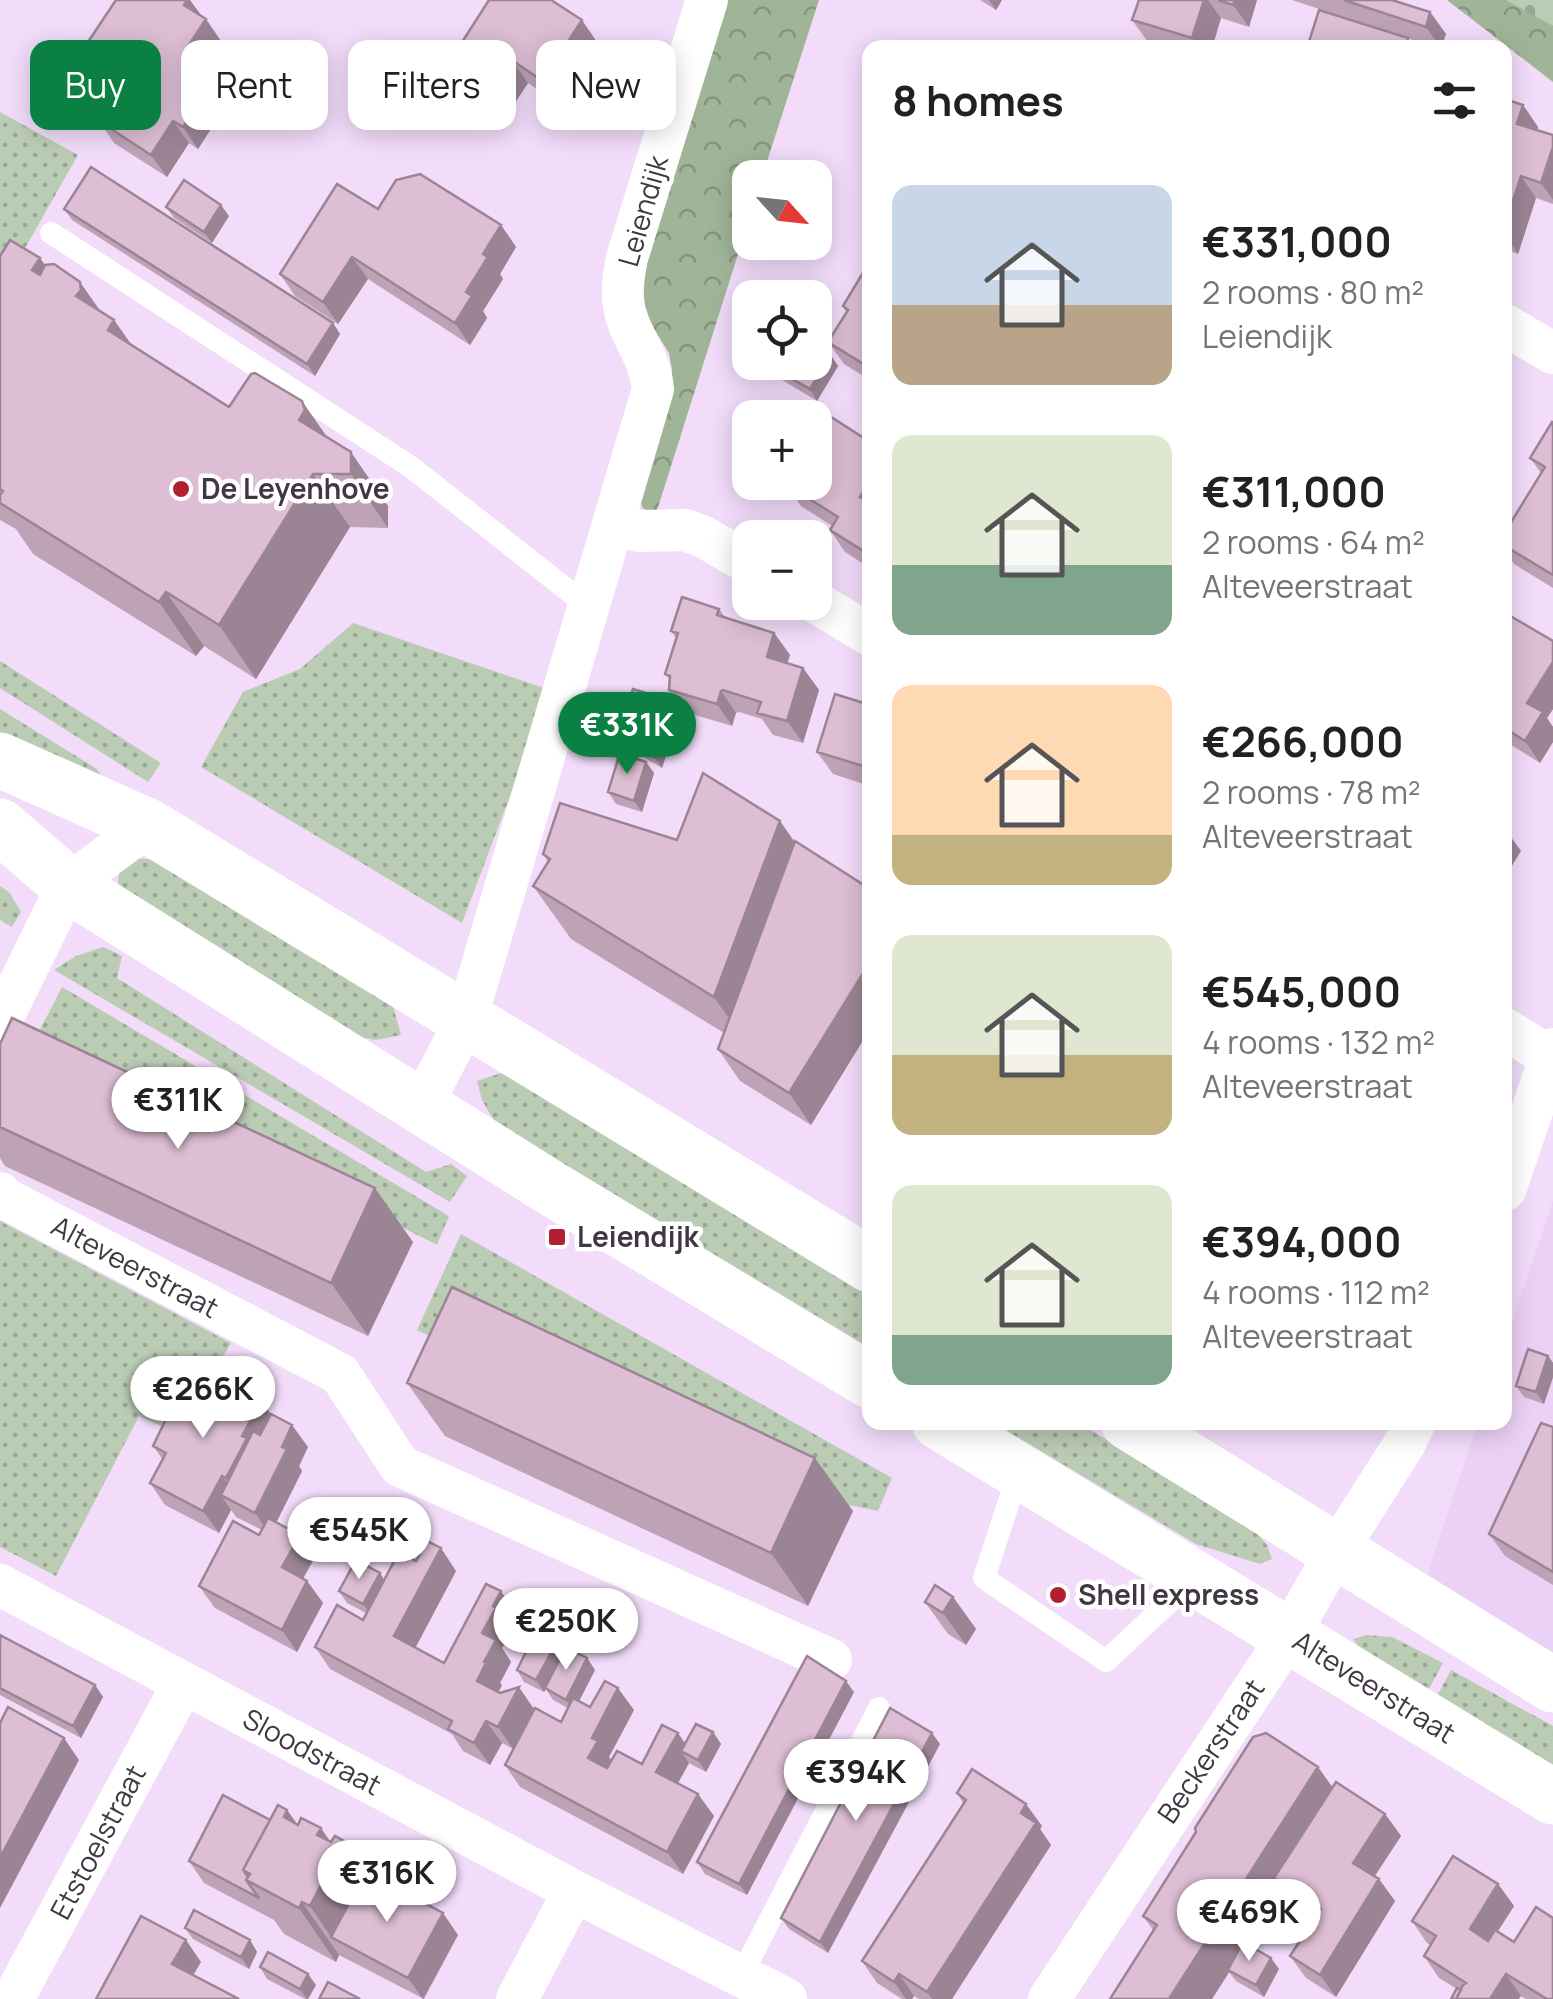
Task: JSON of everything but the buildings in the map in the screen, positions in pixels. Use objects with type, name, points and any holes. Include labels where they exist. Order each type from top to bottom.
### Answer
[{"type":"street","name":"Leiendijk","points":[[422,1105],[466,1020],[653,389],[647,360],[627,320],[623,282],[627,258],[707,0]]},
{"type":"street","points":[[1512,329],[1553,352]]},
{"type":"street","points":[[613,524],[639,530],[685,530],[732,553]]},
{"type":"street","points":[[832,612],[862,630]]},
{"type":"street","points":[[0,760],[148,826],[862,1260]]},
{"type":"street","points":[[0,826],[68,885],[551,1188],[862,1376]]},
{"type":"street","points":[[0,1022],[68,885],[148,826]]},
{"type":"street","points":[[1512,1033],[1552,1053],[1512,1170]]},
{"type":"street","name":"Alteveerstraat","points":[[0,1194],[340,1374],[400,1466],[831,1660]]},
{"type":"street","name":"Alteveerstraat","points":[[952,1430],[1553,1797]]},
{"type":"street","points":[[1141,1430],[1553,1685]]},
{"type":"street","name":"Beckerstraat","points":[[1048,1999],[1288,1634],[1412,1430]]},
{"type":"street","name":"Sloodstraat","points":[[0,1585],[574,1891],[786,1999]]},
{"type":"street","name":"Etstoelstraat","points":[[13,1999],[183,1684]]},
{"type":"street","points":[[517,1999],[574,1891]]},
{"type":"lane","points":[[51,233],[410,467],[588,607]]},
{"type":"lane","points":[[1019,1471],[984,1578],[1106,1660],[1195,1578]]},
{"type":"lane","points":[[741,1976],[879,1708]]},
{"type":"shaded area","points":[[1553,1200],[1553,1674],[1423,1587],[1476,1430],[1512,1430],[1512,1322]]},
{"type":"green space","points":[[723,0],[819,0],[767,160],[732,160],[732,260],[736,260],[655,517],[642,507],[639,497],[672,370],[669,353],[639,298],[644,246]]},
{"type":"green space","points":[[1447,0],[1518,0],[1553,20],[1553,82],[1512,50],[1512,40],[1499,40]]},
{"type":"green space","points":[[1506,0],[1553,0],[1553,26]]},
{"type":"green space","points":[[0,112],[78,155],[20,257],[0,272]]},
{"type":"green space","points":[[353,623],[550,690],[462,923],[201,767],[243,692],[300,669]]},
{"type":"green space","points":[[0,661],[161,763],[148,782],[0,688]]},
{"type":"green space","points":[[0,709],[97,769],[102,777],[0,742]]},
{"type":"green space","points":[[133,858],[174,861],[393,1006],[401,1035],[376,1040],[353,1036],[117,893],[119,873]]},
{"type":"green space","points":[[0,886],[9,892],[21,912],[12,927],[0,920]]},
{"type":"green space","points":[[103,947],[122,956],[117,978],[426,1172],[451,1164],[467,1176],[450,1202],[54,970],[76,956]]},
{"type":"green space","points":[[62,987],[449,1216],[437,1245],[384,1218],[0,1107]]},
{"type":"green space","points":[[501,1073],[524,1082],[862,1289],[862,1343],[496,1124],[482,1100],[477,1081]]},
{"type":"green space","points":[[0,1221],[231,1343],[178,1434],[139,1416],[56,1576],[0,1547]]},
{"type":"green space","points":[[461,1234],[892,1478],[878,1511],[834,1502],[417,1330]]},
{"type":"green space","points":[[1006,1430],[1090,1430],[1254,1530],[1267,1545],[1272,1559],[1260,1564],[1196,1544]]},
{"type":"green space","points":[[1366,1635],[1392,1637],[1443,1663],[1424,1698],[1371,1663],[1353,1639]]},
{"type":"green space","points":[[1451,1670],[1553,1726],[1553,1777],[1431,1707]]},
{"type":"place","name":"De Leyenhove","points":[[181,489]]},
{"type":"place","name":"Leiendijk","points":[[557,1237]]},
{"type":"place","name":"Shell express","points":[[1058,1595]]}]
